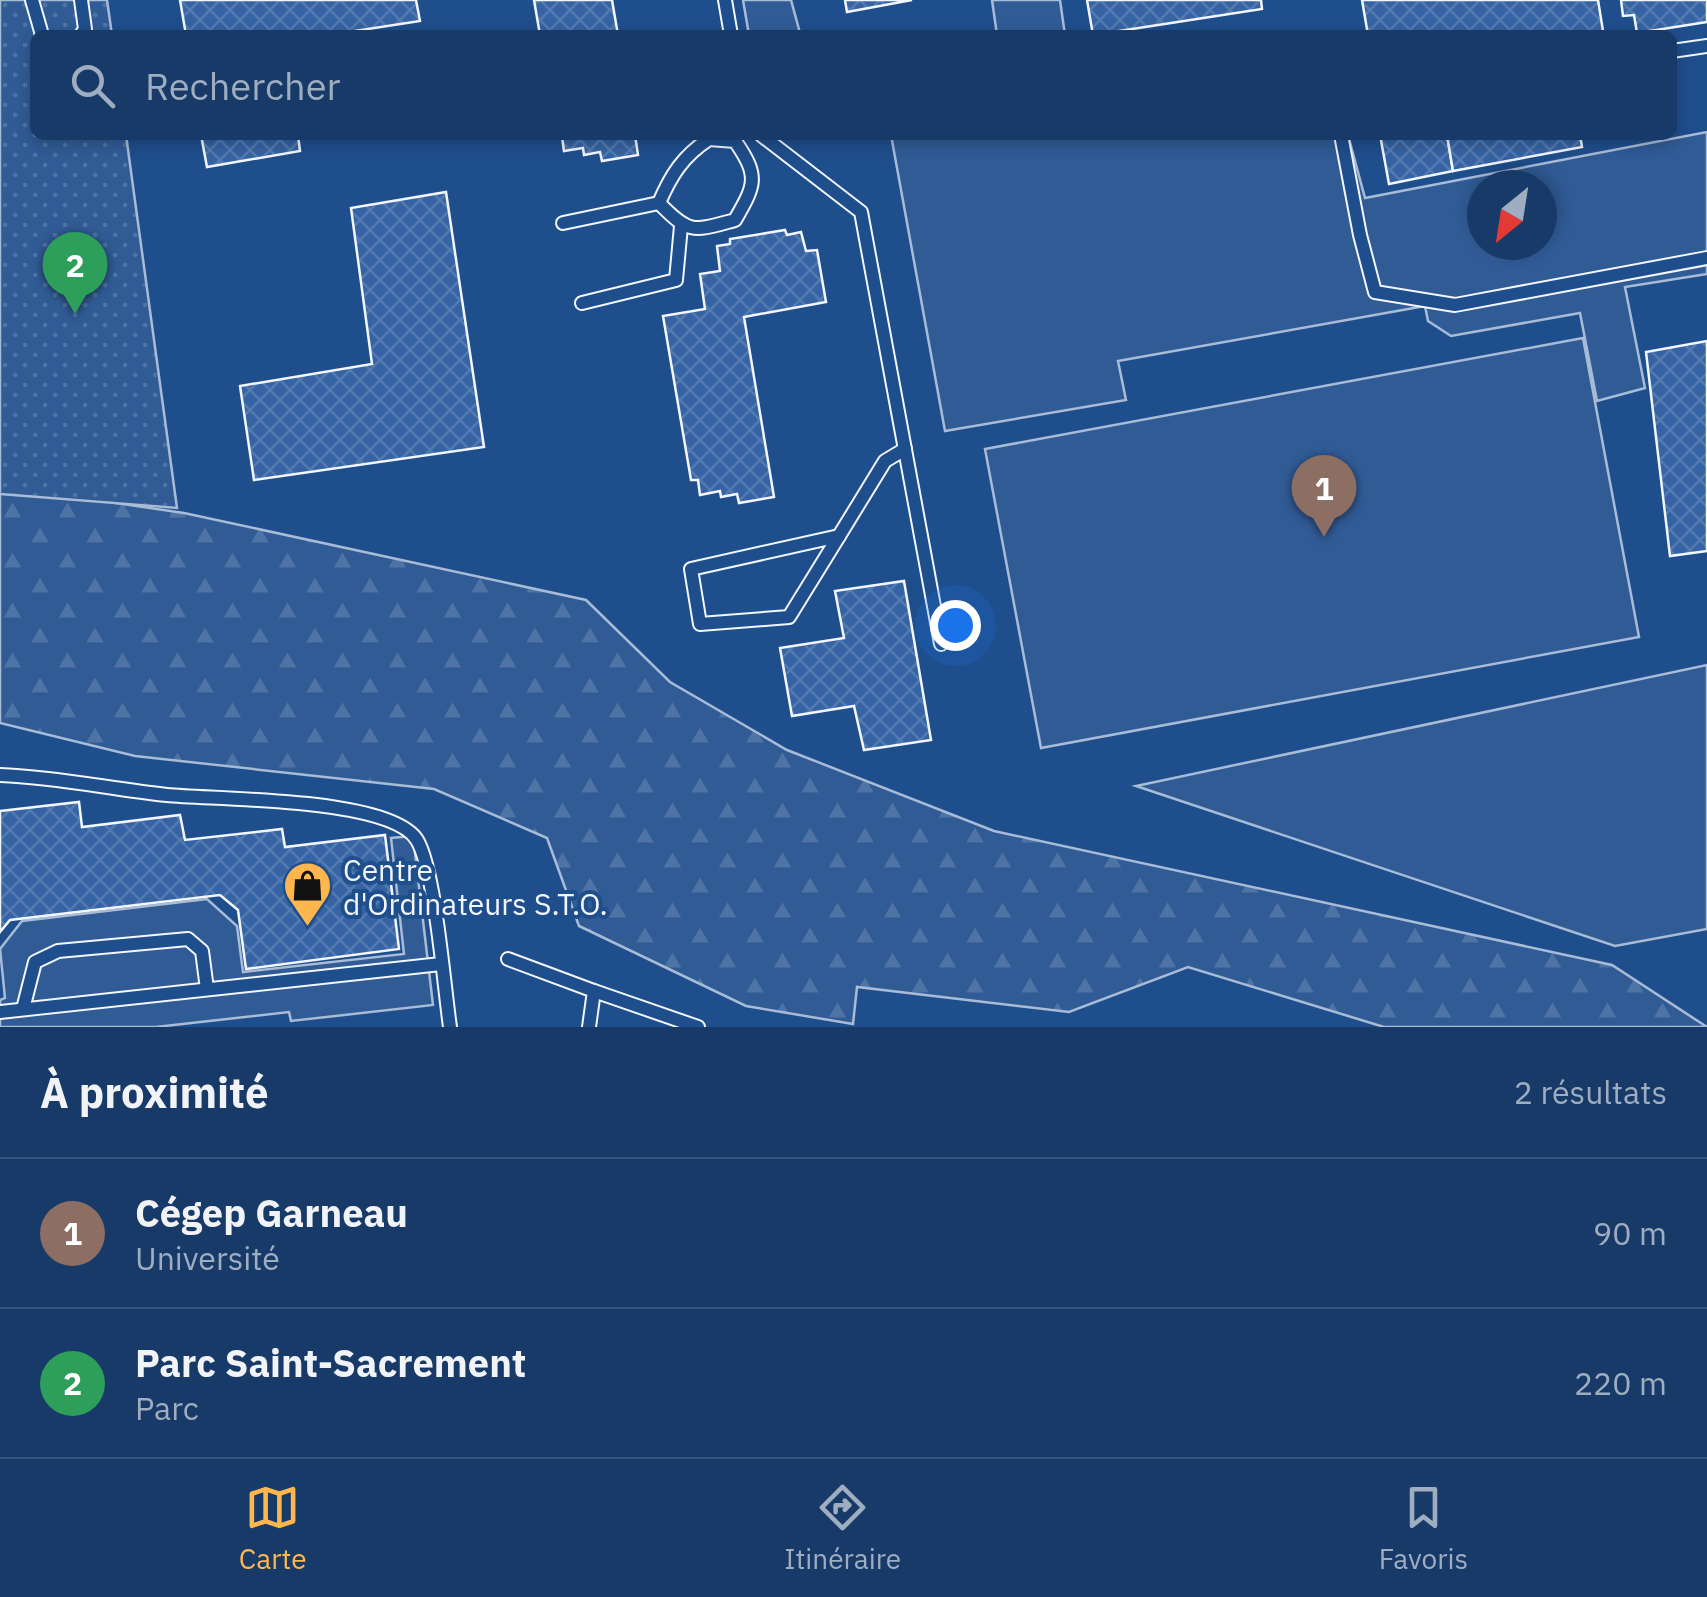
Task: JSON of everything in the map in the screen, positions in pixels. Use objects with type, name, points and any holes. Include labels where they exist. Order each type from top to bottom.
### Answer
[{"type":"lane","points":[[32,0],[41,30]]},
{"type":"lane","points":[[81,0],[84,30]]},
{"type":"lane","points":[[725,0],[731,30]]},
{"type":"lane","points":[[1677,50],[1707,46]]},
{"type":"lane","points":[[660,204],[670,178],[688,152],[707,140]]},
{"type":"lane","points":[[660,204],[681,226],[696,230],[735,220],[753,189],[749,161],[739,140]]},
{"type":"lane","points":[[768,140],[861,212],[941,644]]},
{"type":"lane","points":[[1342,140],[1375,292],[1455,305],[1707,258]]},
{"type":"lane","points":[[563,223],[660,204]]},
{"type":"lane","points":[[582,302],[676,280],[681,226]]},
{"type":"lane","points":[[839,536],[691,569],[700,624],[789,618],[885,461],[905,449]]},
{"type":"lane","points":[[0,775],[169,795],[292,802],[384,818],[406,828],[417,840],[426,866],[450,1027]]},
{"type":"lane","points":[[23,1009],[34,962],[58,951],[188,939],[202,951],[207,989]]},
{"type":"lane","points":[[508,959],[698,1027]]},
{"type":"lane","points":[[0,1012],[441,964]]},
{"type":"lane","points":[[589,1027],[594,991]]},
{"type":"green space","points":[[0,0],[107,0],[111,30],[30,30],[30,140],[127,140],[177,508],[0,494]]},
{"type":"green space","points":[[0,486],[184,513],[586,600],[670,682],[787,750],[994,831],[1612,965],[1707,1027],[1384,1027],[1188,967],[1069,1012],[857,987],[853,1024],[746,1006],[579,926],[547,838],[434,789],[135,756],[0,723]]},
{"type":"shaded area","points":[[743,0],[791,0],[799,30],[748,30]]},
{"type":"shaded area","points":[[992,0],[1060,0],[1064,30],[996,30]]},
{"type":"shaded area","points":[[1707,132],[1707,274],[1625,287],[1645,388],[1597,401],[1580,313],[1451,336],[1428,321],[1425,306],[1118,361],[1126,400],[945,431],[892,140],[1349,140],[1365,198],[1467,178],[1467,260],[1557,260],[1557,170],[1510,170]]},
{"type":"shaded area","points":[[1583,338],[1639,637],[1041,748],[985,449]]},
{"type":"shaded area","points":[[1707,665],[1707,929],[1615,946],[1136,786]]},
{"type":"shaded area","points":[[413,836],[433,1005],[291,1021],[289,1012],[156,1027],[0,1027],[0,1000],[5,998],[0,949],[22,921],[207,899],[237,926],[243,972],[404,954],[391,838]]},
{"type":"building","points":[[180,0],[416,0],[420,21],[362,30],[185,30]]},
{"type":"building","points":[[534,0],[612,0],[617,30],[539,30]]},
{"type":"building","points":[[845,0],[912,0],[847,12]]},
{"type":"building","points":[[1087,0],[1261,0],[1262,9],[1126,30],[1092,30]]},
{"type":"building","points":[[1362,0],[1598,0],[1603,30],[1367,30]]},
{"type":"building","points":[[1621,0],[1707,0],[1707,22],[1636,30],[1634,15],[1623,16]]},
{"type":"building","points":[[202,140],[299,140],[300,151],[207,167]]},
{"type":"building","points":[[562,140],[636,140],[638,155],[602,161],[600,152],[584,155],[583,148],[564,151]]},
{"type":"building","points":[[1381,140],[1448,140],[1453,171],[1389,184]]},
{"type":"building","points":[[1448,140],[1581,140],[1582,147],[1453,171]]},
{"type":"building","points":[[446,192],[484,447],[254,480],[240,386],[372,364],[351,208]]},
{"type":"building","points":[[785,230],[787,235],[801,232],[806,251],[817,250],[826,302],[744,317],[774,497],[739,503],[737,494],[721,497],[720,491],[700,495],[698,480],[691,480],[663,316],[705,309],[700,274],[720,271],[717,246],[730,244],[730,239]]},
{"type":"building","points":[[1707,341],[1707,551],[1670,556],[1646,352]]},
{"type":"building","points":[[904,581],[931,740],[864,750],[854,706],[792,716],[780,648],[844,638],[835,591]]},
{"type":"building","points":[[79,802],[82,827],[180,815],[185,840],[282,829],[285,847],[385,835],[399,949],[246,969],[238,910],[220,895],[10,920],[0,932],[0,811]]},
{"type":"place","name":"Parc Saint-Sacrement","points":[[75,314]]},
{"type":"place","name":"Cégep Garneau","points":[[1324,537]]},
{"type":"place","name":"Centre d'Ordinateurs S.T.O.","points":[[308,928]]}]
